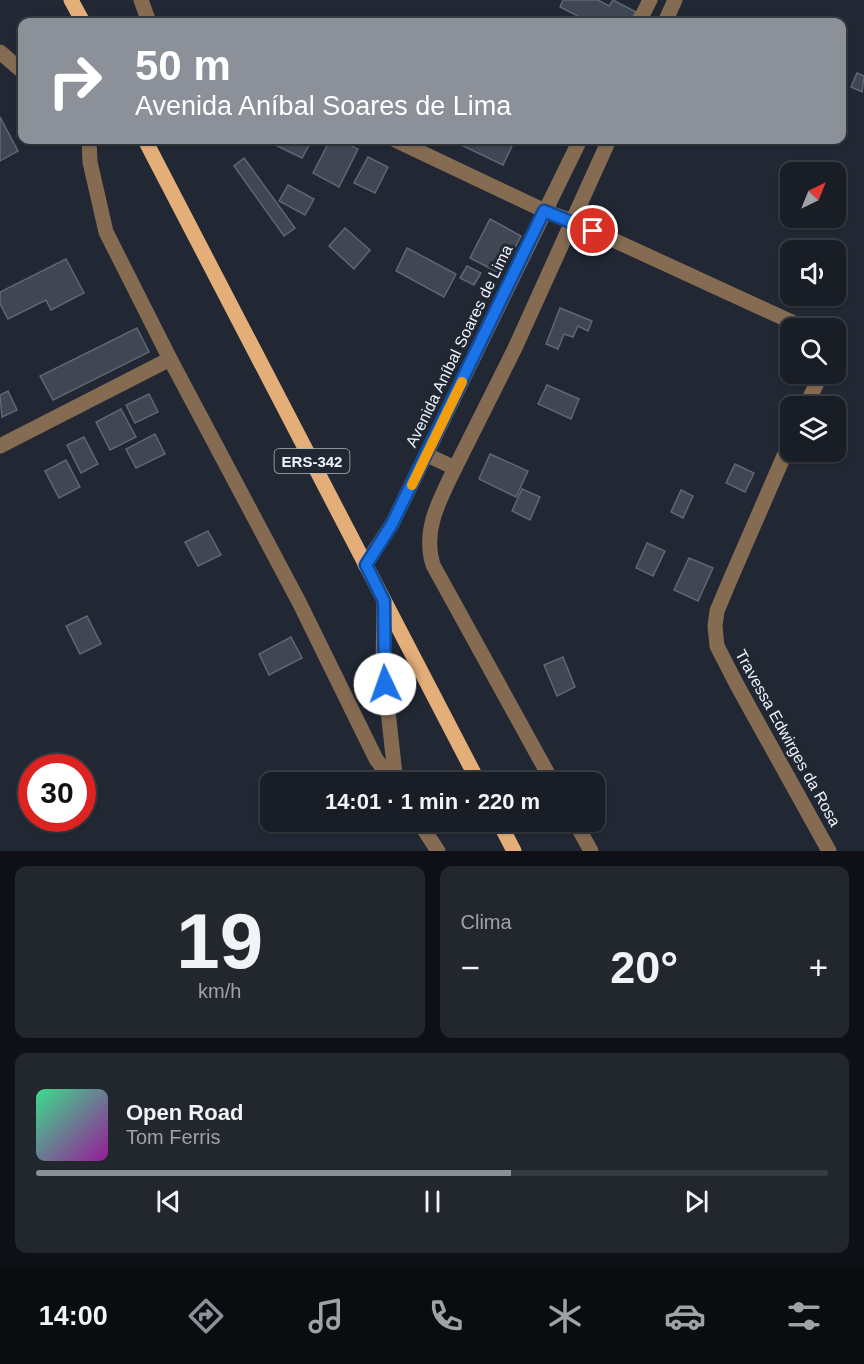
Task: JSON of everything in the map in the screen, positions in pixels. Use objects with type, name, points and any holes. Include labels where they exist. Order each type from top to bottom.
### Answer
[{"type":"main road","points":[[71,0],[81,18]]},
{"type":"main road","name":"ERS-342","points":[[147,144],[473,772]]},
{"type":"main road","points":[[504,832],[514,851]]},
{"type":"street","points":[[141,0],[148,18]]},
{"type":"street","points":[[641,18],[650,0]]},
{"type":"street","points":[[667,18],[675,0]]},
{"type":"street","points":[[89,144],[90,162],[106,232],[170,359],[300,602],[376,759],[386,772]]},
{"type":"street","points":[[403,144],[544,211],[572,221],[783,318]]},
{"type":"street","name":"Avenida Aníbal Soares de Lima","points":[[366,565],[392,524],[427,455],[578,144]]},
{"type":"street","points":[[547,772],[430,558],[428,539],[434,513],[515,348],[607,144]]},
{"type":"street","points":[[0,446],[170,359]]},
{"type":"street","points":[[427,455],[455,468]]},
{"type":"street","name":"Travessa Edwirges da Rosa","points":[[781,462],[717,611],[715,626],[717,646],[829,851]]},
{"type":"street","points":[[384,601],[383,666],[394,772]]},
{"type":"street","points":[[426,832],[438,851]]},
{"type":"street","points":[[580,832],[591,851]]},
{"type":"building","points":[[563,0],[598,0],[609,6],[613,0],[636,12],[632,18],[581,18],[560,7]]},
{"type":"building","points":[[857,73],[864,76],[862,92],[851,87]]},
{"type":"building","points":[[0,117],[18,151],[0,161]]},
{"type":"building","points":[[273,144],[310,144],[302,158]]},
{"type":"building","points":[[328,144],[347,144],[358,149],[339,187],[313,173]]},
{"type":"building","points":[[464,144],[513,144],[503,165],[463,146]]},
{"type":"building","points":[[368,157],[388,167],[375,193],[354,183]]},
{"type":"building","points":[[244,158],[295,228],[284,236],[234,166]]},
{"type":"building","points":[[288,185],[314,199],[305,215],[279,201]]},
{"type":"building","points":[[490,219],[521,236],[501,274],[470,258]]},
{"type":"building","points":[[345,228],[370,250],[354,269],[329,246]]},
{"type":"building","points":[[407,248],[456,274],[444,297],[396,271]]},
{"type":"building","points":[[66,259],[84,293],[51,310],[46,300],[8,319],[0,304],[0,292]]},
{"type":"building","points":[[467,266],[481,273],[474,285],[460,278]]},
{"type":"building","points":[[560,308],[592,321],[588,331],[578,326],[573,337],[564,334],[558,349],[546,344]]},
{"type":"building","points":[[137,328],[149,352],[53,400],[40,376]]},
{"type":"building","points":[[547,385],[579,399],[571,419],[538,404]]},
{"type":"building","points":[[8,391],[17,410],[2,417],[0,395]]},
{"type":"building","points":[[149,394],[158,412],[135,423],[126,405]]},
{"type":"building","points":[[121,409],[136,437],[110,450],[96,422]]},
{"type":"building","points":[[155,434],[165,454],[136,468],[126,449]]},
{"type":"building","points":[[84,437],[98,464],[81,473],[67,445]]},
{"type":"building","points":[[490,454],[528,471],[516,497],[479,479]]},
{"type":"building","points":[[66,460],[80,487],[59,498],[45,471]]},
{"type":"building","points":[[735,464],[754,473],[745,492],[726,483]]},
{"type":"building","points":[[522,489],[540,497],[530,520],[512,511]]},
{"type":"building","points":[[681,490],[693,496],[683,518],[671,512]]},
{"type":"building","points":[[208,531],[221,555],[198,566],[185,542]]},
{"type":"building","points":[[647,543],[665,551],[653,576],[636,568]]},
{"type":"building","points":[[689,558],[713,568],[698,601],[674,590]]},
{"type":"building","points":[[87,616],[101,644],[80,654],[66,626]]},
{"type":"building","points":[[291,637],[302,658],[269,675],[259,654]]},
{"type":"building","points":[[563,657],[575,687],[557,696],[544,665]]},
{"type":"slow traffic","points":[[412,485],[462,382]]},
{"type":"route","points":[[385,684],[384,601],[366,565],[392,524],[437,435],[544,211],[593,231]]}]
